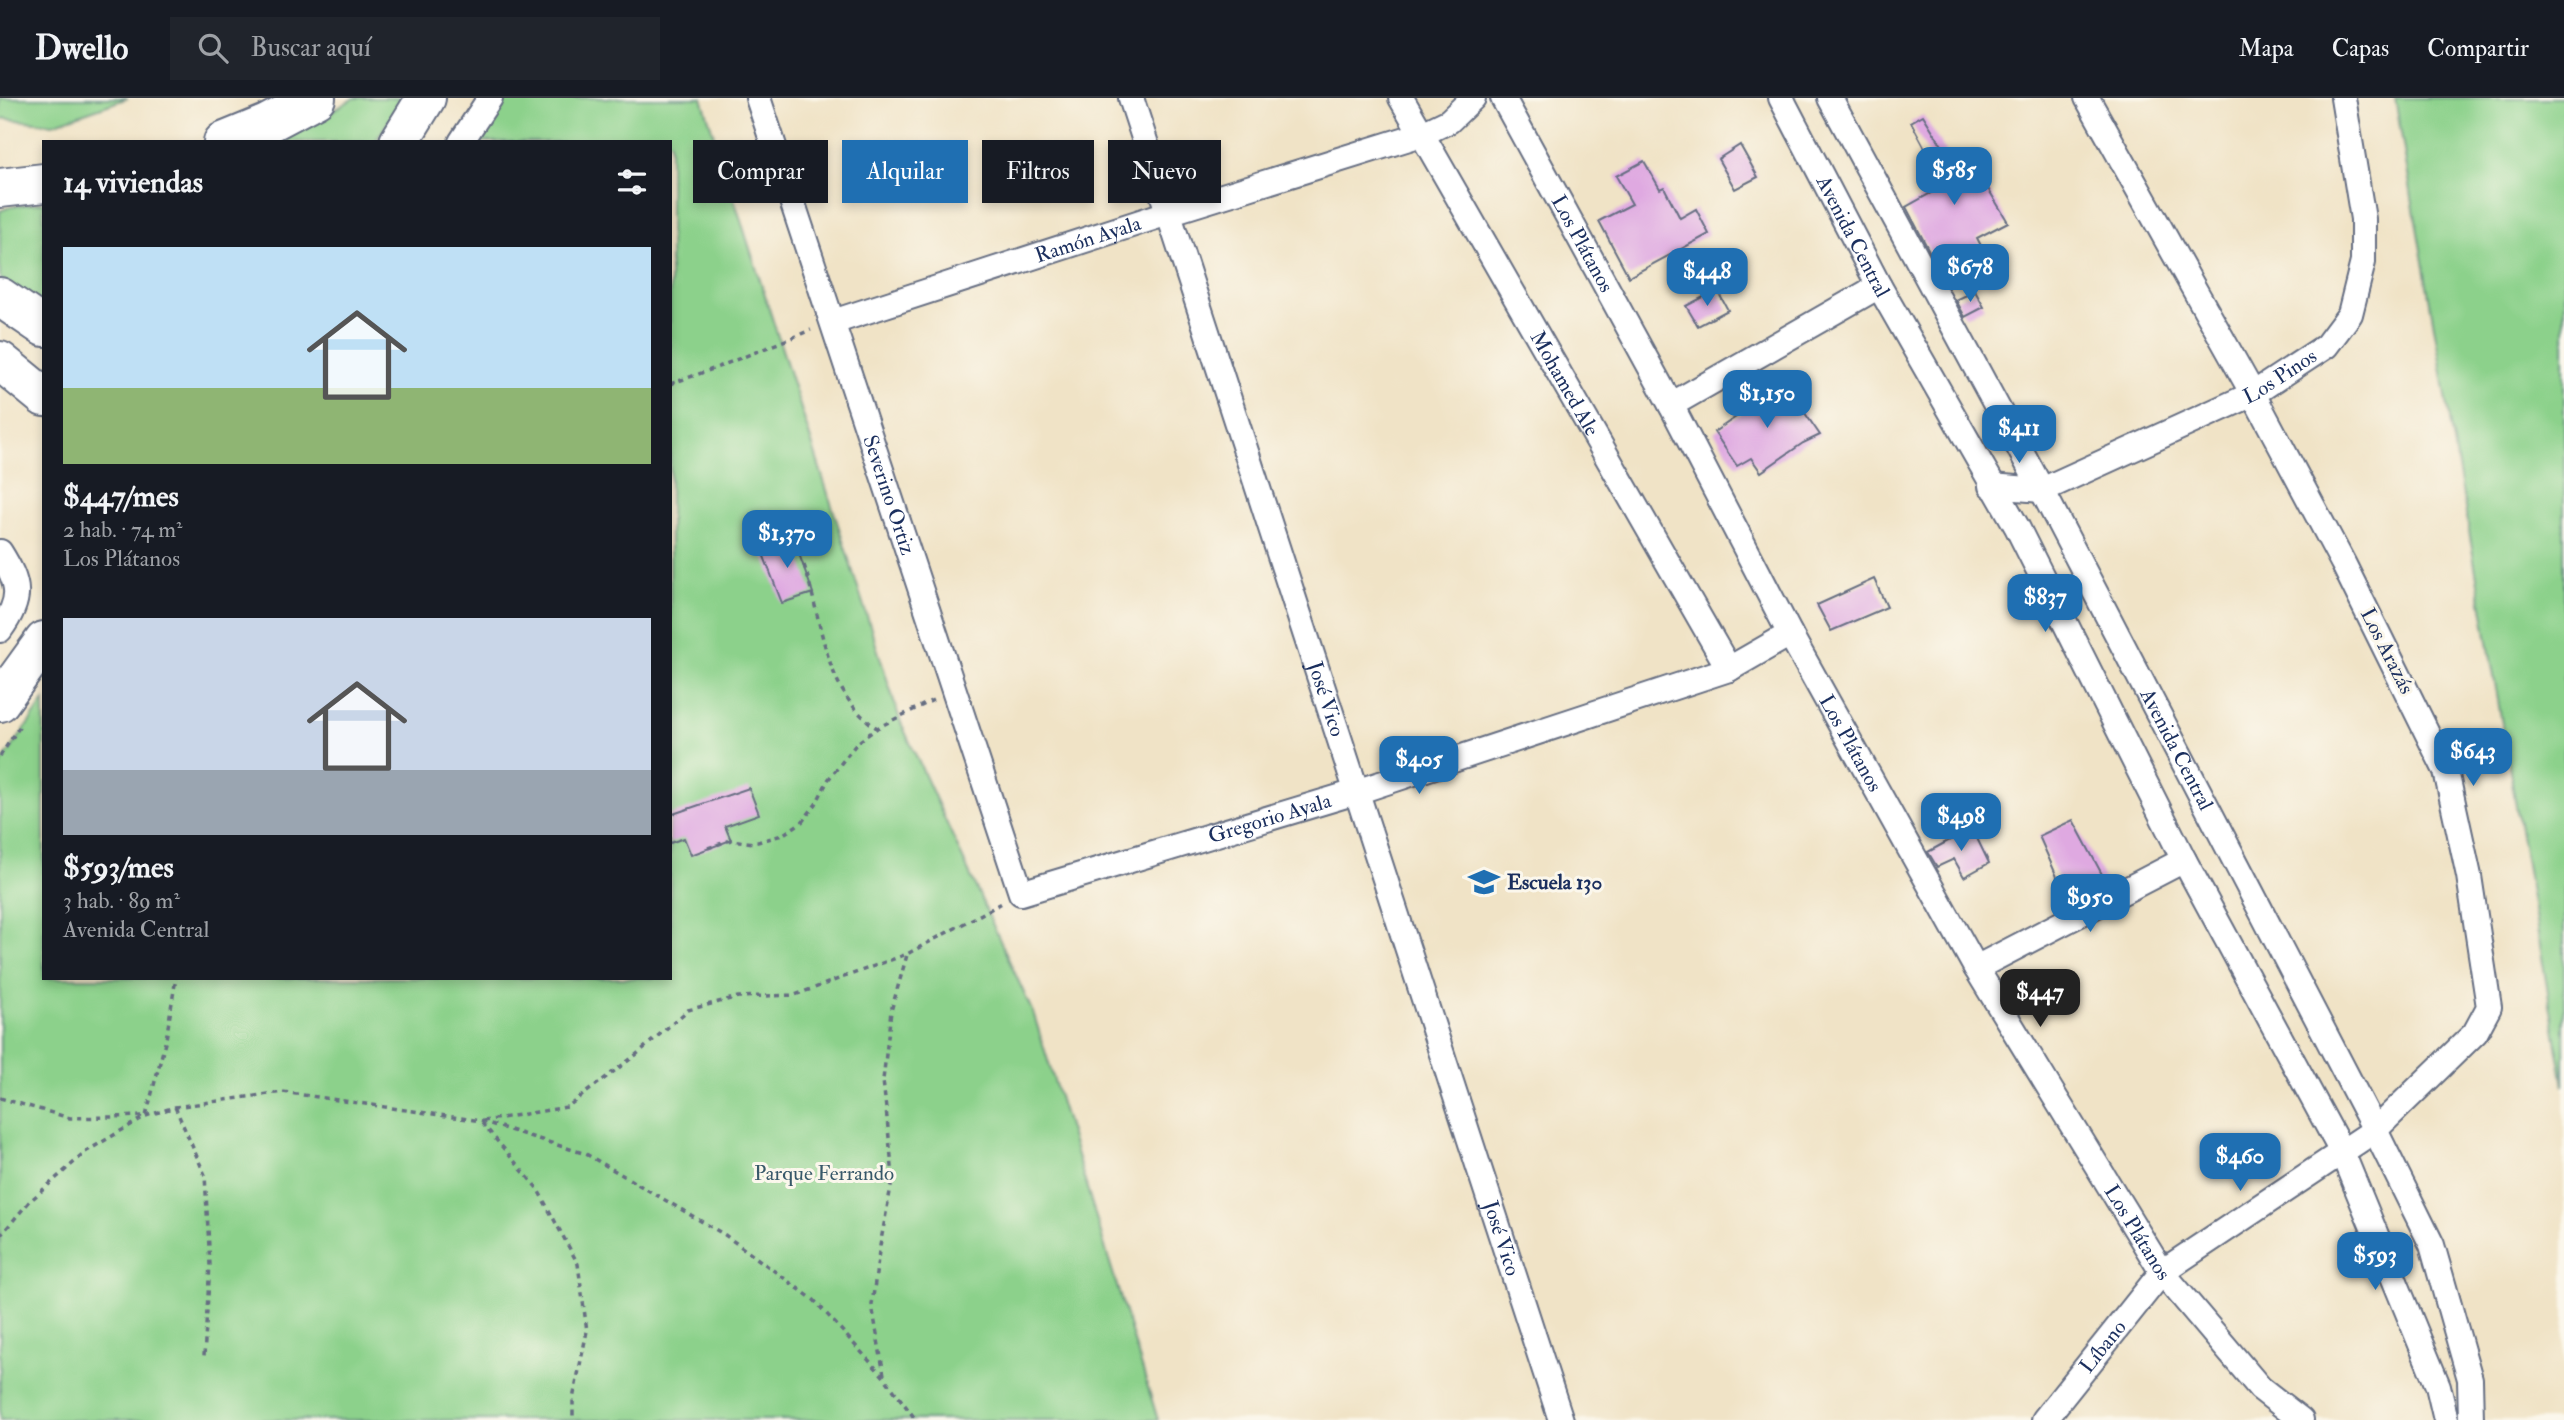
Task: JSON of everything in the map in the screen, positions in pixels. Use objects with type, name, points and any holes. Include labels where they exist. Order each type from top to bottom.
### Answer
[{"type":"main road","points":[[228,140],[267,124],[316,98]]},
{"type":"main road","points":[[400,140],[426,98]]},
{"type":"main road","points":[[0,188],[42,183]]},
{"type":"main road","points":[[0,297],[42,326]]},
{"type":"main road","points":[[0,361],[42,395]]},
{"type":"main road","points":[[0,702],[42,644]]},
{"type":"street","points":[[462,140],[490,98]]},
{"type":"street","name":"Severino Ortiz","points":[[758,98],[1021,893]]},
{"type":"street","name":"José Vico","points":[[1131,98],[1561,1420]]},
{"type":"street","name":"Mohamed Ale","points":[[1401,98],[1729,669]]},
{"type":"street","name":"Ramón Ayala","points":[[833,322],[1168,213],[1423,134],[1449,121],[1473,98]]},
{"type":"street","name":"Los Plátanos","points":[[1503,98],[1671,405],[1790,634],[1976,968],[2162,1272],[2260,1388],[2301,1420]]},
{"type":"street","name":"Avenida Central","points":[[1781,98],[1879,286],[2017,527],[2184,860],[2342,1152],[2438,1386],[2445,1420]]},
{"type":"street","name":"Avenida Central","points":[[1830,98],[2042,490],[2375,1130],[2432,1245],[2470,1379],[2471,1420]]},
{"type":"street","name":"Los Arazás","points":[[2087,98],[2253,394],[2343,563],[2446,771],[2469,876],[2489,1007],[2474,1033],[2375,1130],[2162,1272]]},
{"type":"street","name":"Los Pinos","points":[[1992,486],[2042,490],[2253,394],[2326,346],[2350,314],[2363,262],[2363,219],[2343,98]]},
{"type":"street","points":[[1671,405],[1879,286]]},
{"type":"street","points":[[2017,527],[2042,490]]},
{"type":"street","points":[[0,552],[12,572],[18,591],[12,614],[0,631]]},
{"type":"street","name":"Gregorio Ayala","points":[[1021,893],[1356,792],[1729,669],[1790,634]]},
{"type":"street","points":[[1976,968],[2184,860]]},
{"type":"street","name":"Líbano","points":[[2043,1420],[2162,1272]]},
{"type":"path","points":[[672,383],[833,322]]},
{"type":"path","points":[[804,565],[834,674],[846,700],[861,717],[877,728]]},
{"type":"path","points":[[708,848],[731,840],[754,843],[782,835],[802,822],[816,804],[828,780],[857,743],[877,728],[954,691]]},
{"type":"path","points":[[481,1121],[567,1107],[638,1054],[688,1010],[738,997],[795,995],[907,954],[1021,893]]},
{"type":"path","points":[[884,1377],[872,1305],[893,1176],[883,1080],[891,1010],[907,954]]},
{"type":"path","points":[[146,1116],[166,1039],[176,980]]},
{"type":"path","points":[[0,1236],[29,1202],[87,1151],[146,1116],[175,1107],[283,1092],[481,1121],[586,1154],[725,1235],[814,1300],[884,1377],[916,1420]]},
{"type":"path","points":[[0,1098],[69,1118],[146,1116]]},
{"type":"path","points":[[175,1107],[205,1175],[210,1265],[204,1356]]},
{"type":"path","points":[[481,1121],[537,1188],[578,1264],[587,1331],[573,1399],[573,1420]]},
{"type":"green space","points":[[0,98],[128,98],[53,124],[0,118]]},
{"type":"green space","points":[[354,98],[404,98],[376,140],[277,140]]},
{"type":"green space","name":"Parque Ferrando","points":[[498,98],[702,98],[715,140],[693,140],[693,203],[735,203],[901,723],[1034,1015],[1158,1420],[0,1420],[0,765],[42,704],[42,980],[672,980],[672,140],[469,140]]},
{"type":"green space","points":[[2395,98],[2564,98],[2564,1086]]},
{"type":"green space","points":[[42,202],[42,309],[0,278],[0,211]]},
{"type":"building","points":[[1923,115],[1961,176],[1975,167],[2008,222],[1977,238],[1988,259],[1966,272],[1954,250],[1934,260],[1906,207],[1945,185],[1911,122]]},
{"type":"building","points":[[1740,145],[1758,177],[1735,189],[1718,159]]},
{"type":"building","points":[[1644,161],[1660,189],[1664,187],[1680,218],[1696,209],[1709,234],[1629,277],[1599,221],[1632,204],[1616,176]]},
{"type":"building","points":[[1717,290],[1728,310],[1698,326],[1686,306]]},
{"type":"building","points":[[1975,291],[1984,307],[1965,317],[1956,300]]},
{"type":"building","points":[[1785,384],[1820,435],[1803,443],[1761,472],[1751,458],[1737,466],[1714,432]]},
{"type":"building","points":[[793,537],[813,593],[782,603],[760,546]]},
{"type":"building","points":[[1874,579],[1887,607],[1831,631],[1817,605]]},
{"type":"building","points":[[749,788],[759,814],[725,826],[731,840],[691,855],[684,838],[672,842],[672,814]]},
{"type":"building","points":[[2073,820],[2104,878],[2065,895],[2039,836]]},
{"type":"building","points":[[1972,828],[1989,863],[1964,877],[1954,859],[1937,867],[1928,852]]},
{"type":"place","name":"Escuela 130","points":[[1484,882]]}]
